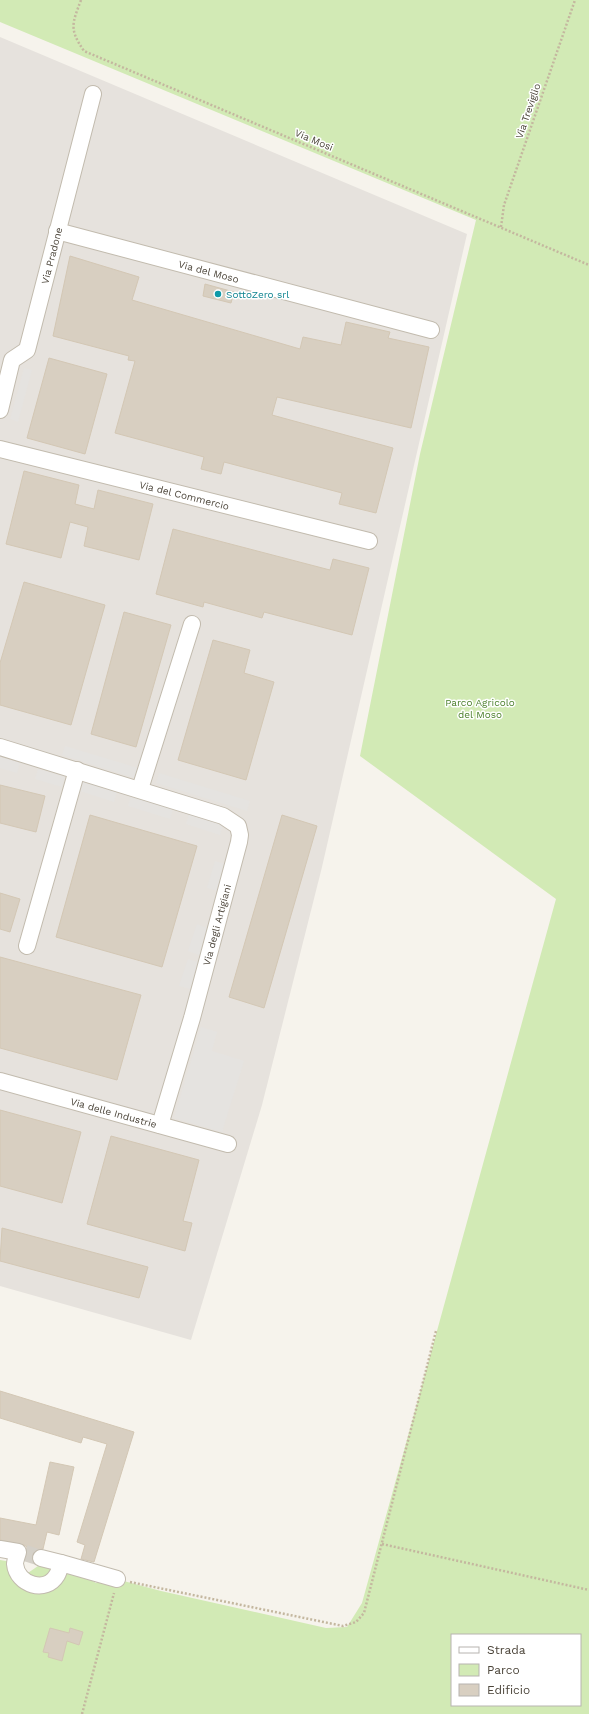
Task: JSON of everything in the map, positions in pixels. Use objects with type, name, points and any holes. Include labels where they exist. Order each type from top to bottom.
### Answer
[{"type":"street","name":"Via Pradone","points":[[0,410],[12,360],[27,350],[56,231],[93,94]]},
{"type":"street","name":"Via del Moso","points":[[56,231],[430,330]]},
{"type":"street","name":"Via del Commercio","points":[[0,448],[369,541]]},
{"type":"street","points":[[140,789],[192,624]]},
{"type":"street","name":"Via degli Artigiani","points":[[0,747],[140,789],[223,816],[238,826],[240,835],[192,1018],[160,1125]]},
{"type":"street","points":[[27,946],[77,770]]},
{"type":"street","name":"Via delle Industrie","points":[[0,1080],[228,1144]]},
{"type":"street","points":[[0,1549],[22,1552],[15,1564],[19,1576],[29,1584],[40,1586],[50,1583],[58,1575],[61,1563]]},
{"type":"street","points":[[41,1558],[117,1579]]},
{"type":"path","name":"Via Mosi","points":[[81,0],[74,21],[74,37],[84,51],[589,265]]},
{"type":"path","name":"Via Treviglio","points":[[501,227],[504,205],[575,0]]},
{"type":"path","points":[[82,1714],[117,1579],[343,1626],[356,1622],[364,1614],[436,1331]]},
{"type":"path","points":[[382,1544],[589,1590]]},
{"type":"shaded area","points":[[0,37],[467,234],[322,867],[262,1105],[191,1340],[0,1286]]},
{"type":"shaded area","points":[[24,368],[32,370],[18,422],[10,419]]},
{"type":"shaded area","points":[[65,746],[138,768],[135,778],[62,755]]},
{"type":"shaded area","points":[[0,757],[20,763],[17,773],[0,768]]},
{"type":"shaded area","points":[[38,769],[65,777],[62,787],[35,779]]},
{"type":"shaded area","points":[[159,773],[250,801],[247,811],[156,783]]},
{"type":"shaded area","points":[[83,781],[117,792],[114,802],[80,791]]},
{"type":"shaded area","points":[[131,796],[173,809],[170,819],[128,806]]},
{"type":"shaded area","points":[[189,814],[223,825],[220,835],[186,824]]},
{"type":"shaded area","points":[[215,861],[225,864],[217,891],[207,888]]},
{"type":"shaded area","points":[[197,924],[207,928],[199,955],[188,951]]},
{"type":"shaded area","points":[[188,959],[198,962],[190,989],[179,986]]},
{"type":"shaded area","points":[[201,1027],[217,1032],[212,1051],[244,1061],[222,1132],[174,1118]]},
{"type":"green space","name":"Parco Agricolo del Moso","points":[[0,0],[589,0],[589,1714],[0,1714],[0,1560],[18,1563],[25,1575],[38,1566],[76,1573],[96,1583],[105,1576],[161,1591],[326,1628],[347,1627],[362,1603],[556,899],[360,756],[420,454],[476,220],[0,22]]},
{"type":"building","points":[[70,256],[139,277],[132,300],[300,349],[303,337],[341,345],[346,322],[390,332],[388,338],[429,347],[411,428],[277,397],[272,415],[393,448],[376,513],[339,504],[342,493],[224,462],[221,474],[201,469],[204,457],[115,433],[135,361],[128,360],[129,356],[53,336]]},
{"type":"building","name":"SottoZero srl","points":[[205,284],[234,292],[231,303],[203,296]]},
{"type":"building","points":[[49,358],[107,374],[85,454],[27,438]]},
{"type":"building","points":[[24,471],[79,485],[75,504],[94,509],[98,490],[153,504],[139,560],[84,546],[88,527],[70,522],[61,558],[6,544]]},
{"type":"building","points":[[173,529],[330,570],[333,559],[369,568],[352,635],[264,612],[262,618],[204,602],[203,607],[156,594]]},
{"type":"building","points":[[24,582],[105,605],[71,725],[0,705],[0,663]]},
{"type":"building","points":[[124,612],[171,625],[136,747],[91,734]]},
{"type":"building","points":[[213,640],[250,650],[244,673],[274,682],[246,780],[178,760]]},
{"type":"building","points":[[0,785],[45,796],[36,832],[0,823]]},
{"type":"building","points":[[90,815],[197,846],[162,967],[56,937]]},
{"type":"building","points":[[282,815],[317,826],[264,1008],[229,997]]},
{"type":"building","points":[[0,893],[20,899],[10,932],[0,929]]},
{"type":"building","points":[[0,957],[141,995],[117,1080],[0,1048]]},
{"type":"building","points":[[0,1110],[81,1132],[62,1203],[0,1186]]},
{"type":"building","points":[[111,1136],[199,1160],[183,1221],[192,1223],[185,1251],[87,1224]]},
{"type":"building","points":[[2,1228],[148,1267],[139,1298],[0,1261]]},
{"type":"building","points":[[0,1391],[134,1432],[94,1562],[81,1559],[85,1545],[77,1542],[107,1444],[83,1437],[81,1443],[0,1418]]},
{"type":"building","points":[[50,1462],[74,1467],[59,1535],[47,1532],[43,1549],[34,1551],[32,1559],[26,1557],[27,1547],[24,1545],[0,1540],[0,1518],[36,1525]]},
{"type":"building","points":[[50,1628],[69,1633],[70,1628],[83,1632],[79,1645],[67,1641],[62,1661],[48,1657],[49,1653],[43,1652]]},
{"type":"tunnel","points":[[25,1553],[41,1558]]},
{"type":"place","name":"SottoZero srl","points":[[218,294]]}]
